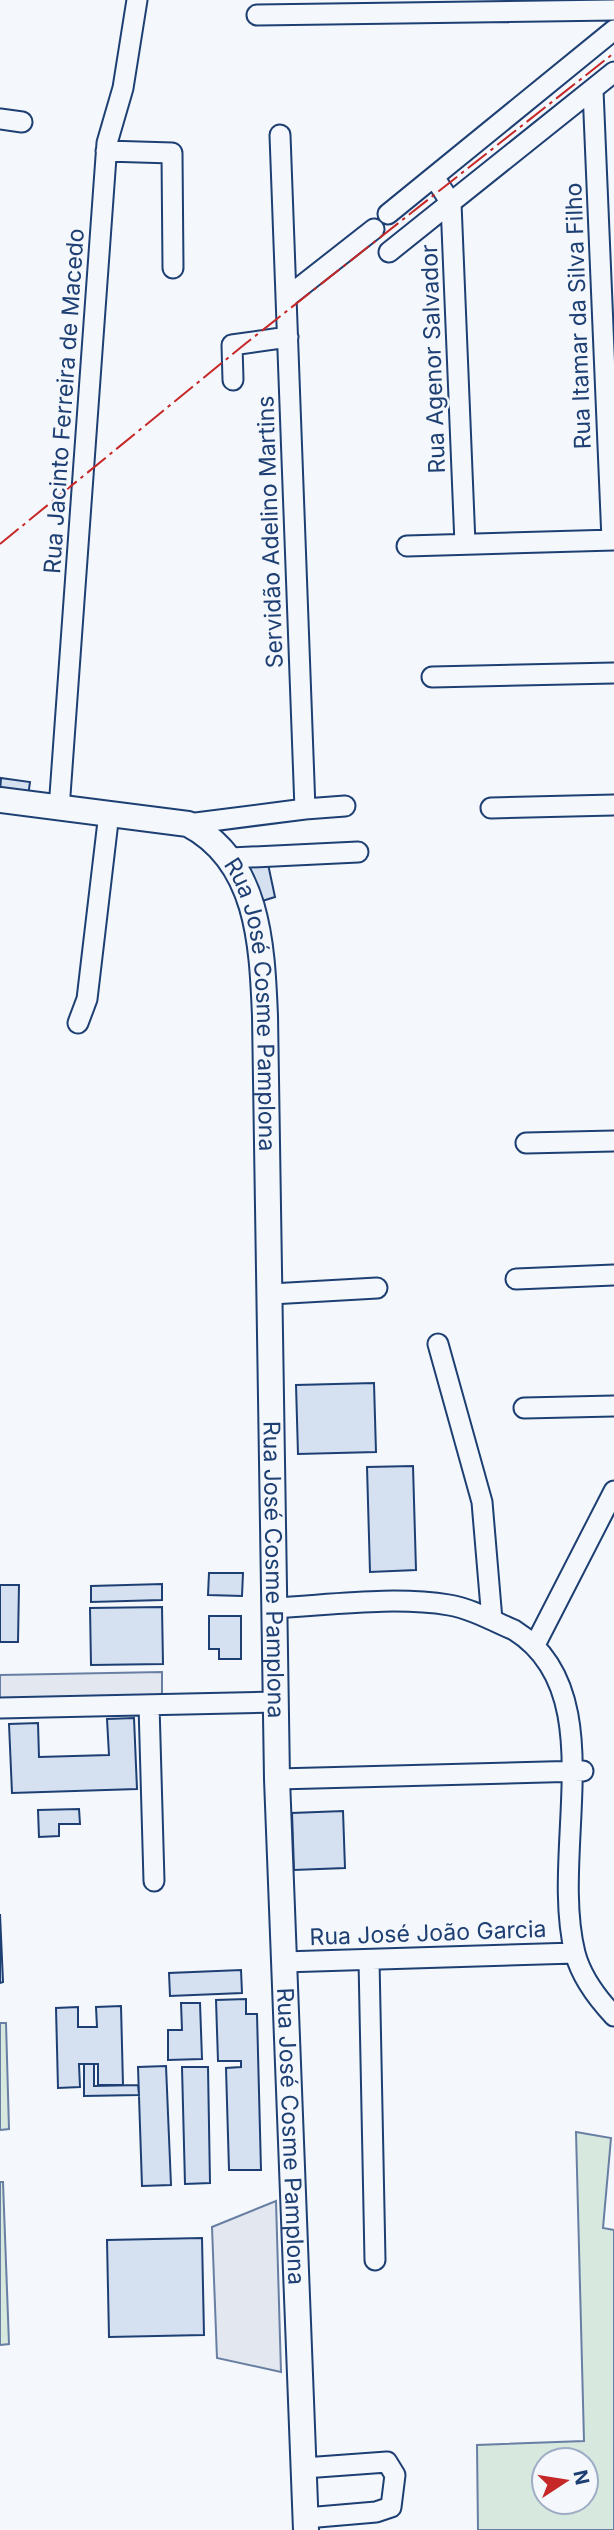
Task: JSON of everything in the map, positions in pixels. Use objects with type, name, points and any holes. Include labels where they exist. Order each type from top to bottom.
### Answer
[{"type":"main road","name":"Rua José Cosme Pamplona","points":[[0,800],[188,824],[213,839],[231,858],[249,895],[263,983],[271,1294],[277,1779],[306,2524]]},
{"type":"street","name":"Rua Jacinto Ferreira de Macedo","points":[[59,809],[106,151],[123,88],[137,0]]},
{"type":"street","points":[[257,15],[614,10]]},
{"type":"street","points":[[388,214],[614,30]]},
{"type":"street","points":[[389,252],[614,72]]},
{"type":"street","name":"Rua Itamar da Silva Filho","points":[[593,90],[613,540]]},
{"type":"street","points":[[0,119],[22,122]]},
{"type":"street","name":"Servidão Adelino Martins","points":[[280,135],[305,809]]},
{"type":"street","points":[[106,151],[172,153],[173,268]]},
{"type":"street","points":[[434,177],[451,203]]},
{"type":"street","name":"Rua Agenor Salvador","points":[[451,203],[465,544]]},
{"type":"street","points":[[286,298],[374,229]]},
{"type":"street","points":[[233,380],[232,345],[288,337]]},
{"type":"street","points":[[407,546],[613,540]]},
{"type":"street","points":[[432,677],[614,673]]},
{"type":"street","points":[[491,808],[614,805]]},
{"type":"street","points":[[188,824],[345,806]]},
{"type":"street","points":[[78,1023],[88,999],[109,813]]},
{"type":"street","points":[[231,858],[358,852]]},
{"type":"street","points":[[526,1143],[614,1141]]},
{"type":"street","points":[[516,1279],[614,1275]]},
{"type":"street","points":[[271,1294],[377,1288]]},
{"type":"street","points":[[438,1344],[482,1502],[492,1620]]},
{"type":"street","points":[[524,1408],[614,1406]]},
{"type":"street","points":[[537,1641],[614,1491]]},
{"type":"street","points":[[274,1608],[432,1603],[469,1610],[537,1641],[558,1663],[572,1690],[582,1734],[583,1771],[572,1912],[575,1954],[590,1984],[613,2014]]},
{"type":"street","points":[[0,1708],[275,1702]]},
{"type":"street","points":[[149,1704],[154,1881]]},
{"type":"street","points":[[277,1779],[583,1771]]},
{"type":"street","name":"Rua José João Garcia","points":[[283,1962],[575,1954]]},
{"type":"street","points":[[369,1960],[375,2260]]},
{"type":"street","points":[[303,2468],[387,2462],[395,2474],[391,2507],[306,2524]]},
{"type":"shaded area","points":[[162,1672],[162,1702],[0,1704],[0,1675]]},
{"type":"shaded area","points":[[0,2023],[6,2023],[9,2129],[0,2130]]},
{"type":"shaded area","points":[[576,2132],[611,2138],[603,2228],[614,2230],[614,2530],[478,2530],[477,2445],[584,2441]]},
{"type":"shaded area","points":[[0,2182],[3,2182],[9,2344],[0,2345]]},
{"type":"shaded area","points":[[276,2201],[281,2372],[217,2358],[212,2227]]},
{"type":"building","points":[[1,778],[30,782],[28,796],[0,793]]},
{"type":"building","points":[[268,864],[275,897],[259,902],[249,867]]},
{"type":"building","points":[[374,1383],[376,1452],[298,1454],[296,1385]]},
{"type":"building","points":[[413,1466],[416,1570],[370,1572],[367,1467]]},
{"type":"building","points":[[209,1573],[243,1573],[242,1596],[208,1595]]},
{"type":"building","points":[[162,1584],[162,1600],[91,1602],[91,1586]]},
{"type":"building","points":[[0,1585],[19,1585],[18,1642],[0,1642]]},
{"type":"building","points":[[162,1607],[163,1664],[91,1665],[90,1608]]},
{"type":"building","points":[[209,1616],[241,1616],[241,1659],[219,1659],[219,1649],[209,1649]]},
{"type":"building","points":[[134,1718],[137,1789],[12,1793],[9,1724],[38,1723],[39,1757],[109,1755],[107,1719]]},
{"type":"building","points":[[79,1809],[80,1824],[59,1824],[59,1836],[39,1837],[38,1810]]},
{"type":"building","points":[[343,1811],[345,1868],[294,1870],[292,1813]]},
{"type":"building","points":[[0,1914],[3,1982],[0,1983]]},
{"type":"building","points":[[241,1970],[242,1993],[170,1996],[169,1973]]},
{"type":"building","points":[[246,1999],[246,2014],[257,2014],[261,2170],[229,2170],[226,2068],[241,2067],[241,2061],[218,2061],[216,2000]]},
{"type":"building","points":[[181,2003],[200,2003],[202,2059],[168,2060],[168,2030],[182,2030]]},
{"type":"building","points":[[121,2006],[123,2085],[98,2085],[98,2064],[79,2064],[80,2087],[58,2088],[56,2008],[78,2007],[78,2027],[97,2027],[96,2007]]},
{"type":"building","points":[[84,2064],[94,2064],[94,2086],[138,2085],[139,2095],[84,2096]]},
{"type":"building","points":[[166,2066],[171,2185],[142,2186],[138,2067]]},
{"type":"building","points":[[182,2067],[208,2067],[210,2183],[185,2184]]},
{"type":"building","points":[[202,2238],[204,2335],[109,2337],[107,2240]]},
{"type":"power","points":[[0,544],[245,344],[614,53]]}]
